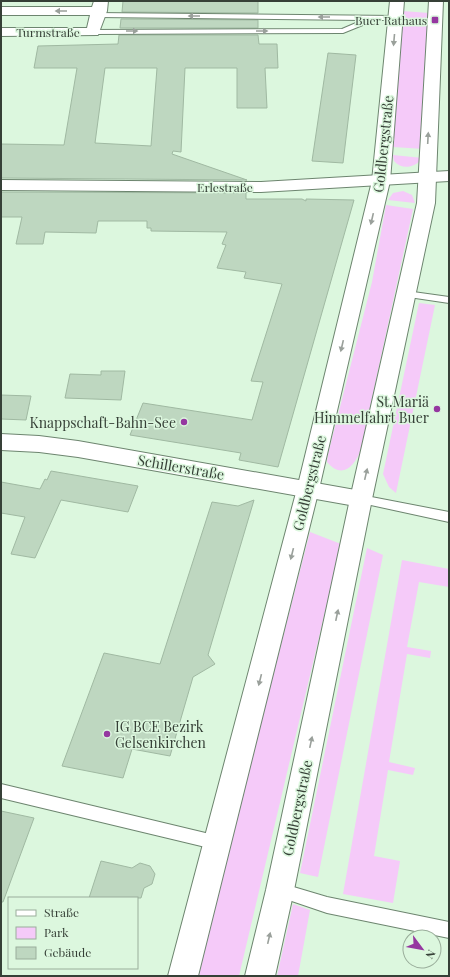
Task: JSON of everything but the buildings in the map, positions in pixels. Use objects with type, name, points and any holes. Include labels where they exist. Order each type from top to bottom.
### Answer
[{"type":"street","name":"Goldbergstraße","points":[[183,976],[308,489],[381,181],[397,1]]},
{"type":"street","name":"Goldbergstraße","points":[[260,976],[280,890],[361,499],[426,203],[426,177],[436,1]]},
{"type":"street","name":"Turmstraße","points":[[1,11],[100,9],[93,32],[1,32]]},
{"type":"street","name":"Erlestraße","points":[[1,185],[262,187],[449,176]]},
{"type":"street","name":"Schillerstraße","points":[[1,442],[39,444],[78,449],[361,499]]},
{"type":"lane","points":[[100,9],[120,16],[396,18]]},
{"type":"lane","points":[[117,31],[120,16]]},
{"type":"lane","points":[[341,17],[351,22],[353,24],[352,27]]},
{"type":"lane","points":[[93,32],[343,31],[377,17]]},
{"type":"lane","points":[[406,294],[449,300]]},
{"type":"lane","points":[[361,499],[449,517]]},
{"type":"lane","points":[[1,791],[218,843]]},
{"type":"lane","points":[[280,890],[327,905],[449,930]]},
{"type":"green space","points":[[402,11],[429,13],[424,149],[393,147]]},
{"type":"green space","points":[[393,155],[423,158],[413,166],[405,167],[394,161]]},
{"type":"green space","points":[[403,191],[412,195],[415,203],[388,200],[393,193]]},
{"type":"green space","points":[[386,205],[413,209],[361,449],[352,465],[347,469],[338,470],[327,462],[328,454],[372,282]]},
{"type":"green space","points":[[419,303],[435,305],[396,493],[389,487],[383,474]]},
{"type":"green space","points":[[310,532],[341,544],[239,976],[196,976]]},
{"type":"green space","points":[[367,548],[383,555],[318,877],[300,873]]},
{"type":"green space","points":[[402,560],[449,569],[449,587],[419,582],[407,647],[431,651],[430,658],[407,654],[389,762],[415,768],[413,775],[388,770],[374,856],[400,861],[393,903],[343,894]]},
{"type":"green space","points":[[293,904],[310,910],[298,976],[277,976]]},
{"type":"place","name":"Buer Rathaus","points":[[435,20]]},
{"type":"place","name":"St.Mariä Himmelfahrt Buer","points":[[437,409]]},
{"type":"place","name":"Knappschaft-Bahn-See","points":[[184,422]]},
{"type":"place","name":"IG BCE Bezirk Gelsenkirchen","points":[[107,734]]}]
